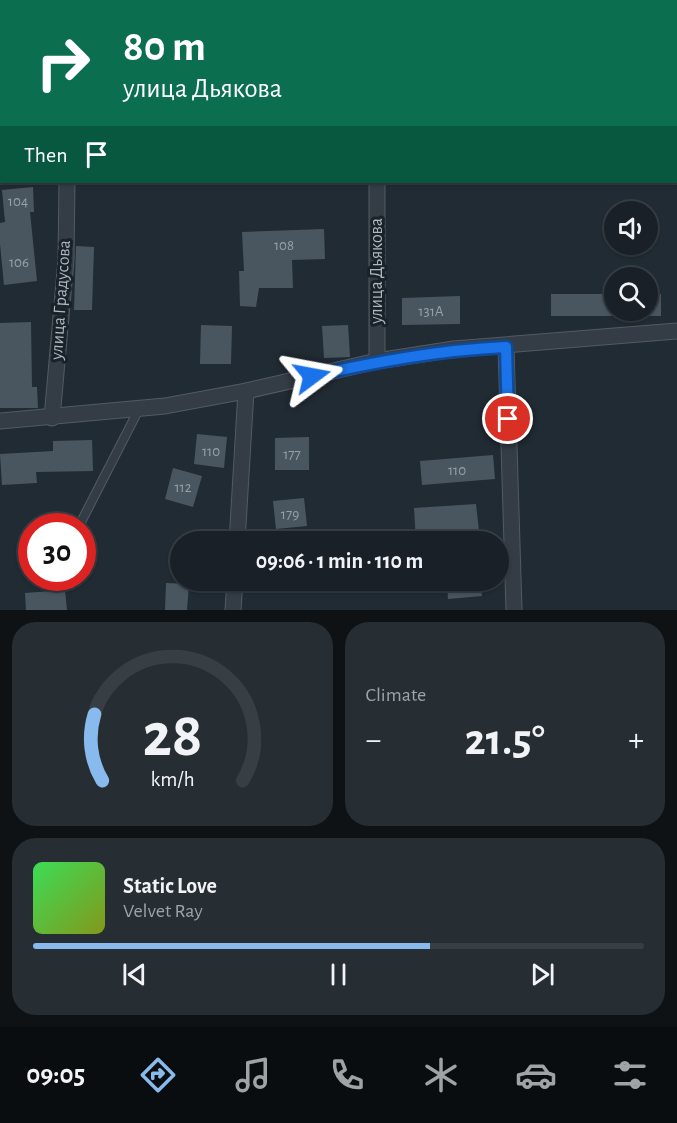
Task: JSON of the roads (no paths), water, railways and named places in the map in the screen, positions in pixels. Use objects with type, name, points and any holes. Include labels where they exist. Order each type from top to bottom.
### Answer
[{"type":"street","name":"улица Градусова","points":[[51,418],[66,260],[67,183]]},
{"type":"street","name":"улица Дьякова","points":[[376,183],[377,361]]},
{"type":"street","points":[[0,421],[139,409],[246,391],[377,361],[454,349],[506,347],[677,331]]},
{"type":"street","points":[[506,347],[514,610]]},
{"type":"street","points":[[238,531],[246,391]]},
{"type":"street","points":[[233,610],[234,591]]},
{"type":"lane","points":[[86,513],[139,409]]}]
